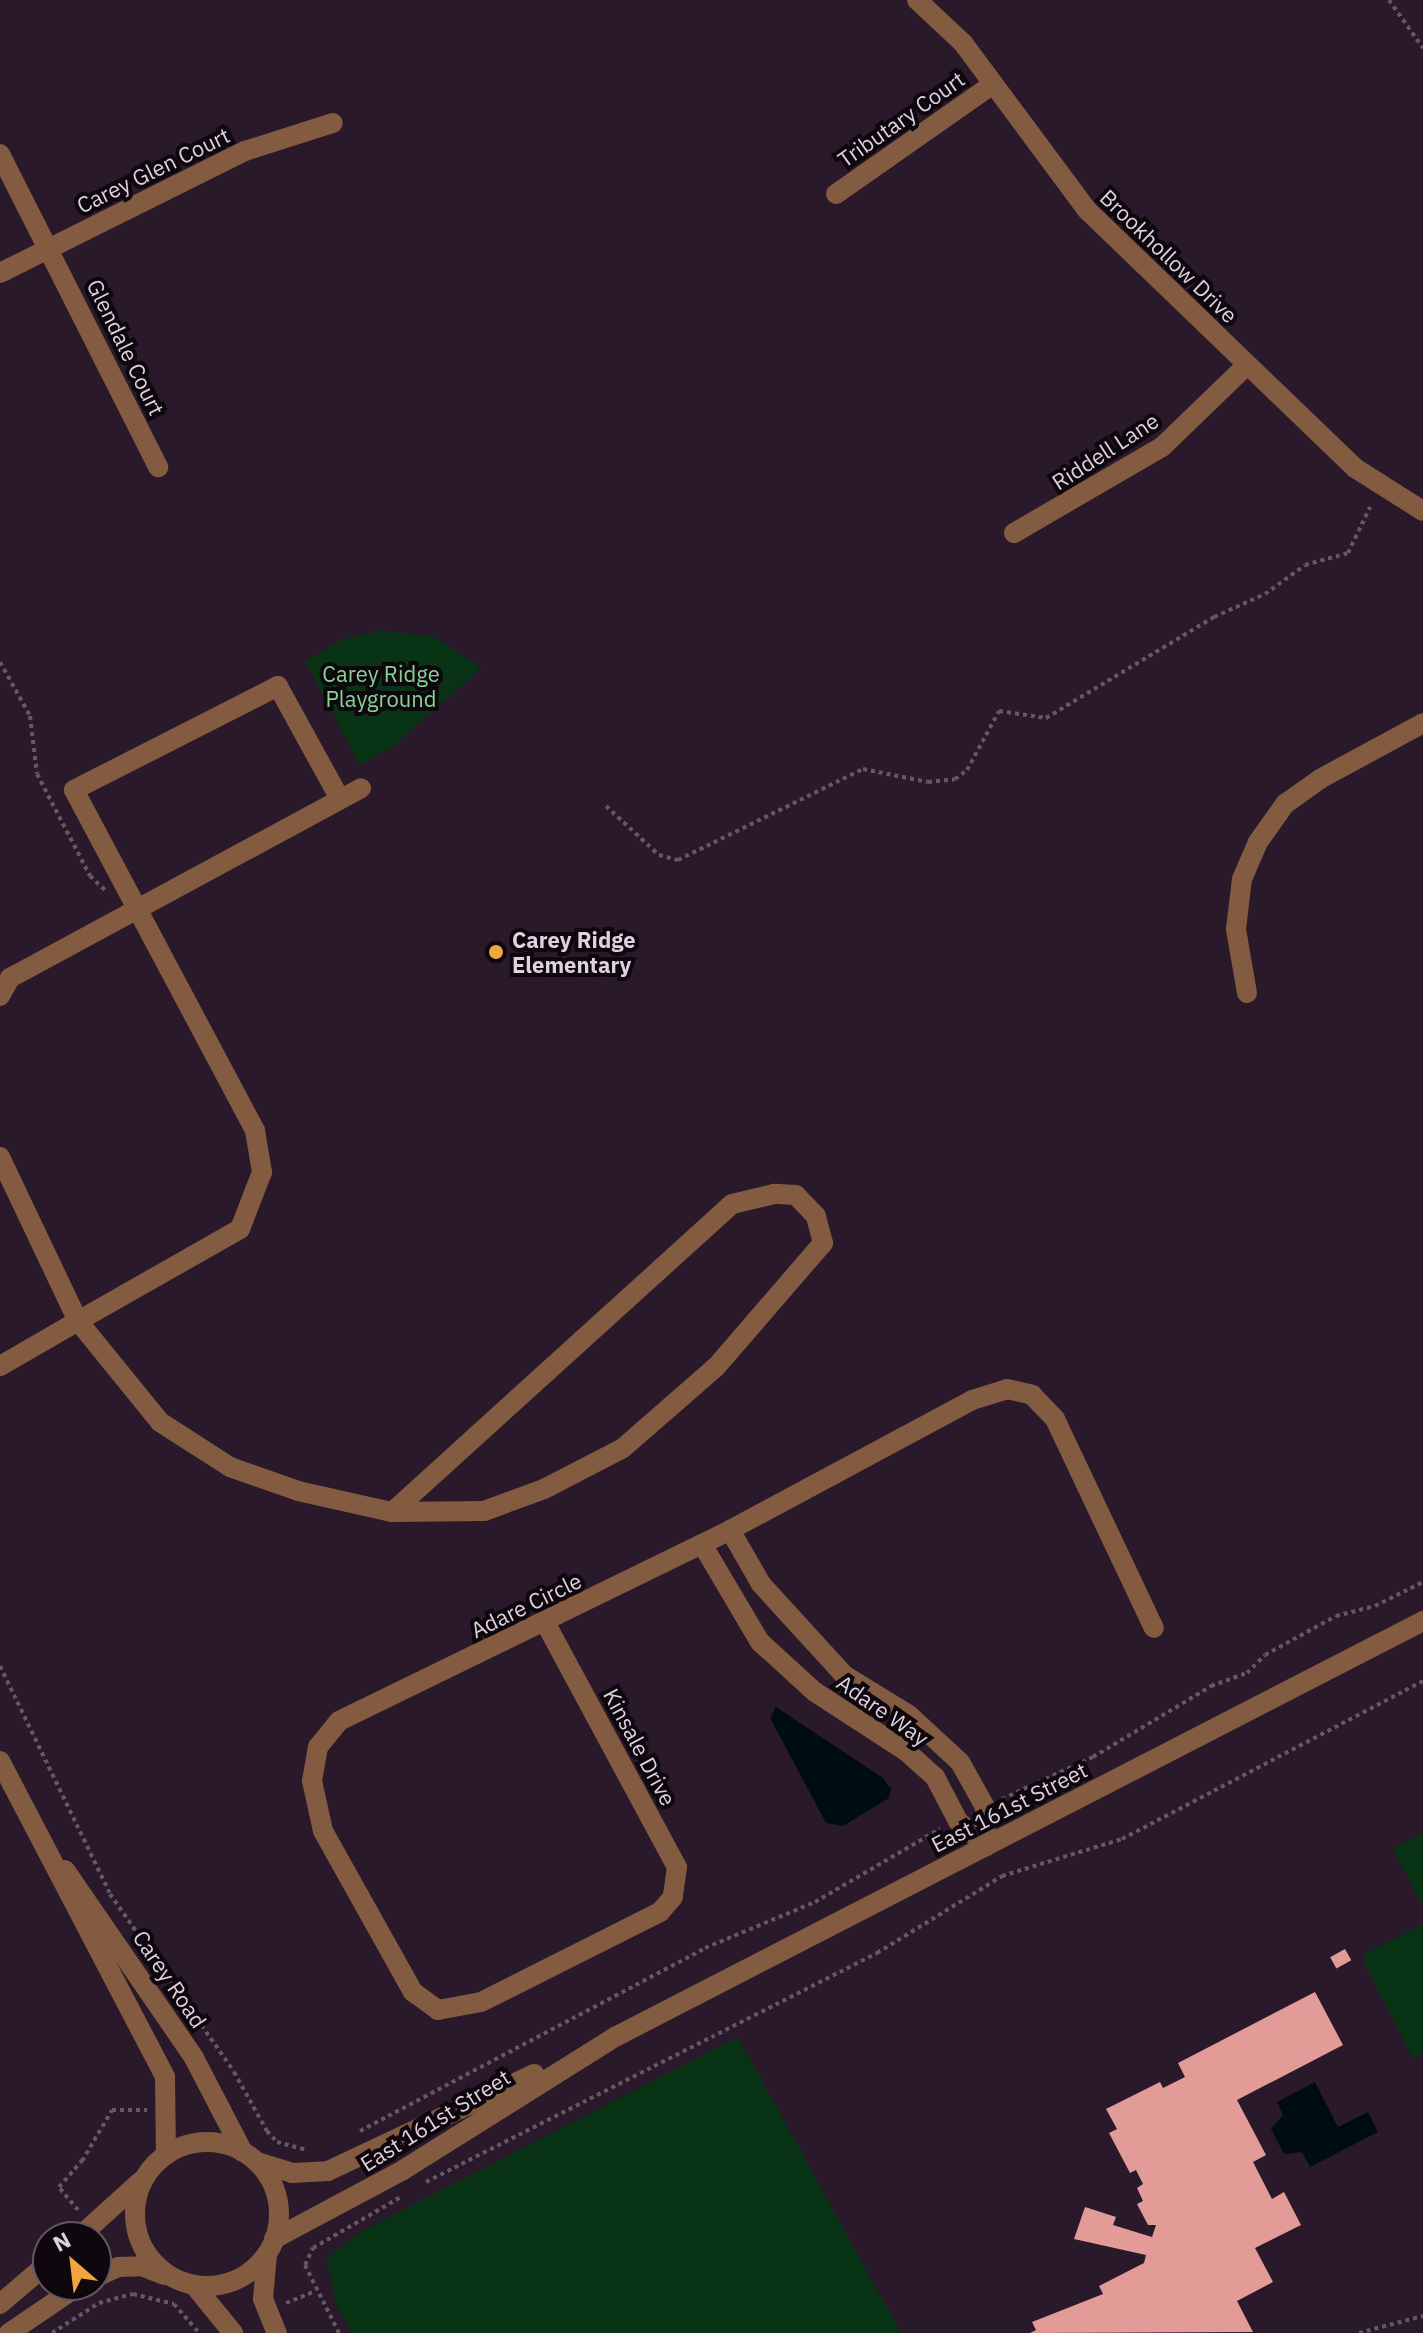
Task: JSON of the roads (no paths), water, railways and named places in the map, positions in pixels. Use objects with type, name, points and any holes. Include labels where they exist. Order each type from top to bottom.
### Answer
[{"type":"street","name":"Brookhollow Drive","points":[[917,0],[963,43],[1087,210],[1355,468],[1423,511]]},
{"type":"street","name":"Tributary Court","points":[[836,194],[993,84]]},
{"type":"street","name":"Carey Glen Court","points":[[0,273],[245,151],[333,123]]},
{"type":"street","name":"Glendale Court","points":[[0,154],[158,467]]},
{"type":"street","name":"Riddell Lane","points":[[1014,533],[1162,447],[1247,365]]},
{"type":"street","points":[[0,1366],[240,1229],[262,1172],[255,1131],[195,1011],[134,910],[74,790],[278,686],[340,799]]},
{"type":"street","points":[[1247,993],[1236,929],[1242,879],[1258,842],[1285,804],[1320,779],[1423,723]]},
{"type":"street","points":[[0,996],[10,978],[361,788]]},
{"type":"street","points":[[0,1157],[78,1321],[160,1422],[230,1467],[298,1491],[392,1512],[484,1511],[544,1489],[623,1448],[716,1367],[773,1305],[823,1243],[816,1216],[796,1195],[774,1194],[732,1204],[392,1512]]},
{"type":"street","name":"Adare Circle","points":[[673,1897],[660,1912],[481,2002],[438,2010],[413,1992],[323,1831],[312,1781],[318,1747],[339,1721],[546,1624],[730,1530],[972,1400],[1007,1389],[1032,1395],[1055,1419],[1154,1628]]},
{"type":"street","name":"Adare Way","points":[[730,1530],[761,1584],[844,1675],[909,1715],[960,1762],[985,1807],[986,1846]]},
{"type":"street","name":"Adare Way","points":[[702,1544],[768,1650],[815,1692],[906,1751],[935,1777],[958,1821],[986,1846]]},
{"type":"street","name":"East 161st Street","points":[[250,2157],[292,2173],[328,2171],[617,2036],[1423,1621]]},
{"type":"street","name":"Kinsale Drive","points":[[546,1624],[677,1867],[673,1897]]},
{"type":"street","name":"Carey Road","points":[[0,1761],[43,1841],[67,1896],[165,2077],[166,2155]]},
{"type":"street","points":[[935,1777],[960,1762]]},
{"type":"street","name":"Carey Road","points":[[43,1841],[194,2058],[250,2157]]},
{"type":"street","name":"East 161st Street","points":[[271,2247],[403,2170],[617,2036]]},
{"type":"street","points":[[99,2221],[119,2205],[166,2155],[204,2142],[250,2157],[277,2198],[263,2299],[277,2333]]},
{"type":"street","points":[[149,2172],[138,2193],[135,2217],[146,2251],[171,2277]]},
{"type":"street","points":[[112,2270],[141,2266],[194,2285],[235,2280],[271,2247]]},
{"type":"street","points":[[0,2304],[32,2277]]},
{"type":"street","points":[[194,2285],[233,2333]]},
{"type":"street","points":[[9,2333],[56,2301]]},
{"type":"place","name":"Carey Ridge Elementary","points":[[496,952]]},
{"type":"park label","name":"Carey Ridge Playground","points":[[381,686]]}]
